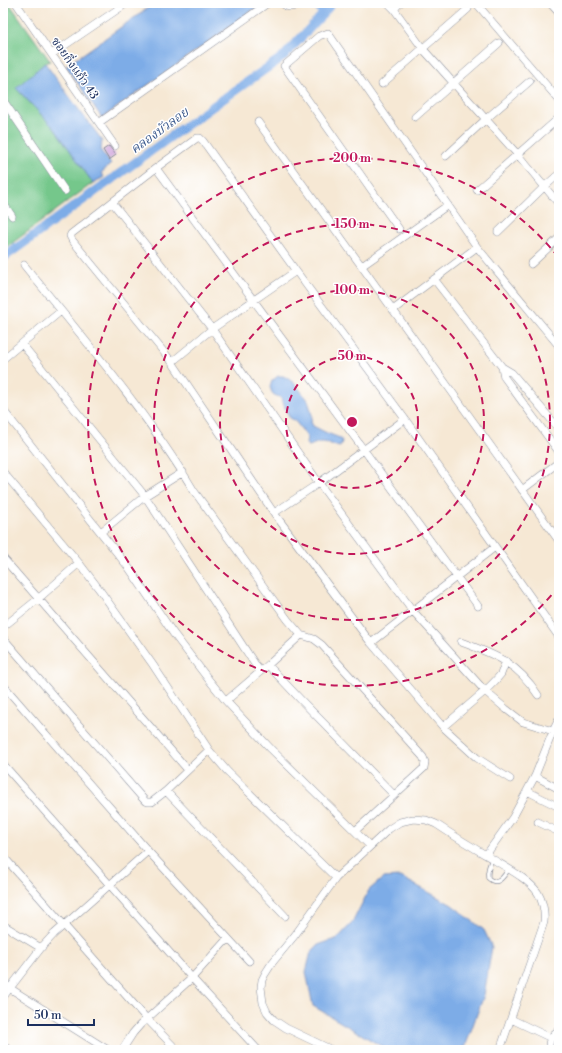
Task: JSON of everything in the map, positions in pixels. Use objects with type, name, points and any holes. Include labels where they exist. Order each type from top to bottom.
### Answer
[{"type":"street","name":"ซอยกิ่งแก้ว 43","points":[[16,3],[100,122],[115,146]]},
{"type":"street","points":[[52,54],[127,3]]},
{"type":"street","points":[[100,122],[268,3]]},
{"type":"street","points":[[282,3],[290,7],[314,3]]},
{"type":"street","points":[[388,3],[394,8],[423,49],[518,155],[559,204]]},
{"type":"street","points":[[394,8],[400,3]]},
{"type":"street","points":[[476,3],[559,100]]},
{"type":"street","points":[[550,3],[559,13]]},
{"type":"street","points":[[382,84],[468,9]]},
{"type":"street","points":[[399,230],[284,66],[319,36],[328,33],[477,247],[559,346]]},
{"type":"street","points":[[415,117],[499,43]]},
{"type":"street","points":[[446,156],[530,81]]},
{"type":"street","points":[[3,100],[65,191]]},
{"type":"street","points":[[477,190],[559,118]]},
{"type":"street","points":[[258,122],[559,541]]},
{"type":"street","points":[[510,779],[477,758],[443,726],[371,643],[274,513],[172,362],[72,240],[70,236],[72,232],[197,138],[204,141],[296,271],[405,419],[559,637]]},
{"type":"street","points":[[156,168],[478,606]]},
{"type":"street","points":[[498,232],[559,174]]},
{"type":"street","points":[[112,202],[212,329],[319,483],[413,611],[485,691],[523,722],[553,731]]},
{"type":"street","points":[[3,203],[12,216]]},
{"type":"street","points":[[362,266],[448,205]]},
{"type":"street","points":[[531,264],[559,238]]},
{"type":"street","points":[[393,310],[477,247]]},
{"type":"street","points":[[24,265],[142,413],[194,490],[288,620],[301,635],[314,639],[322,645],[423,757],[425,762],[424,768],[355,831]]},
{"type":"street","points":[[172,362],[212,329],[296,271]]},
{"type":"street","points":[[434,279],[502,367],[512,373],[559,429]]},
{"type":"street","points":[[3,359],[61,311]]},
{"type":"street","points":[[22,344],[145,496],[260,672]]},
{"type":"street","points":[[502,367],[504,377],[559,452]]},
{"type":"street","points":[[3,410],[130,568],[186,650],[226,701],[370,846]]},
{"type":"street","points":[[274,513],[319,483],[405,419]]},
{"type":"street","points":[[522,490],[559,462]]},
{"type":"street","points":[[3,472],[99,589],[209,750],[227,771],[336,878]]},
{"type":"street","points":[[101,532],[145,496],[183,472]]},
{"type":"street","points":[[371,643],[495,547]]},
{"type":"street","points":[[3,558],[188,770]]},
{"type":"street","points":[[3,627],[79,563]]},
{"type":"street","points":[[226,701],[301,635]]},
{"type":"street","points":[[3,638],[146,801],[152,802],[166,791],[209,750]]},
{"type":"street","points":[[461,642],[488,652],[506,661],[522,674],[538,695]]},
{"type":"street","points":[[443,726],[485,691],[501,674],[506,661]]},
{"type":"street","points":[[268,665],[394,795]]},
{"type":"street","points":[[3,685],[148,851],[250,961]]},
{"type":"street","points":[[489,857],[535,776],[559,720]]},
{"type":"street","points":[[3,764],[192,978],[258,1050]]},
{"type":"street","points":[[535,776],[559,789]]},
{"type":"street","points":[[166,791],[284,916]]},
{"type":"street","points":[[527,791],[559,807]]},
{"type":"street","points":[[332,1050],[286,1028],[274,1020],[267,1012],[263,1003],[261,987],[262,980],[268,969],[295,935],[336,878],[389,829],[400,822],[413,819],[426,820],[436,824],[509,869],[529,883],[538,893],[543,904],[545,913],[544,922],[500,1050]]},
{"type":"street","points":[[538,822],[559,832]]},
{"type":"street","points":[[3,997],[6,986],[40,948],[148,851]]},
{"type":"street","points":[[3,856],[146,1018],[177,1050]]},
{"type":"street","points":[[3,925],[40,948]]},
{"type":"street","points":[[122,1050],[133,1032],[146,1018],[192,978],[228,938]]},
{"type":"street","points":[[6,986],[108,1050]]},
{"type":"street","points":[[511,1019],[551,1038]]},
{"type":"street","points":[[549,1050],[551,1038],[554,1033],[559,1030]]},
{"type":"street","points":[[3,1046],[10,1050]]},
{"type":"lane","points":[[489,857],[487,874],[491,881],[499,881],[509,869]]},
{"type":"green space","points":[[3,3],[9,3],[50,61],[45,63],[16,88],[55,129],[93,183],[3,250]]},
{"type":"water","points":[[155,3],[263,3],[102,118],[66,66]]},
{"type":"water","points":[[45,63],[102,140],[101,151],[111,164],[101,173],[104,177],[93,183],[55,129],[16,88]]},
{"type":"water","points":[[278,376],[283,376],[294,383],[308,400],[312,415],[311,422],[313,426],[340,438],[342,441],[341,446],[339,447],[322,442],[309,446],[306,444],[307,437],[295,421],[289,417],[281,398],[274,395],[271,390],[270,387],[272,381]]},
{"type":"water","points":[[401,877],[452,905],[484,930],[492,947],[484,995],[464,1050],[388,1050],[313,1006],[306,972],[311,952],[318,945],[338,938],[352,923],[369,890],[383,878]]},
{"type":"building","points":[[109,146],[116,155],[109,160],[103,150]]},
{"type":"waterway","points":[[317,3],[323,14]]},
{"type":"waterway","name":"คลองบัวลอย","points":[[3,258],[284,56],[332,3]]}]
